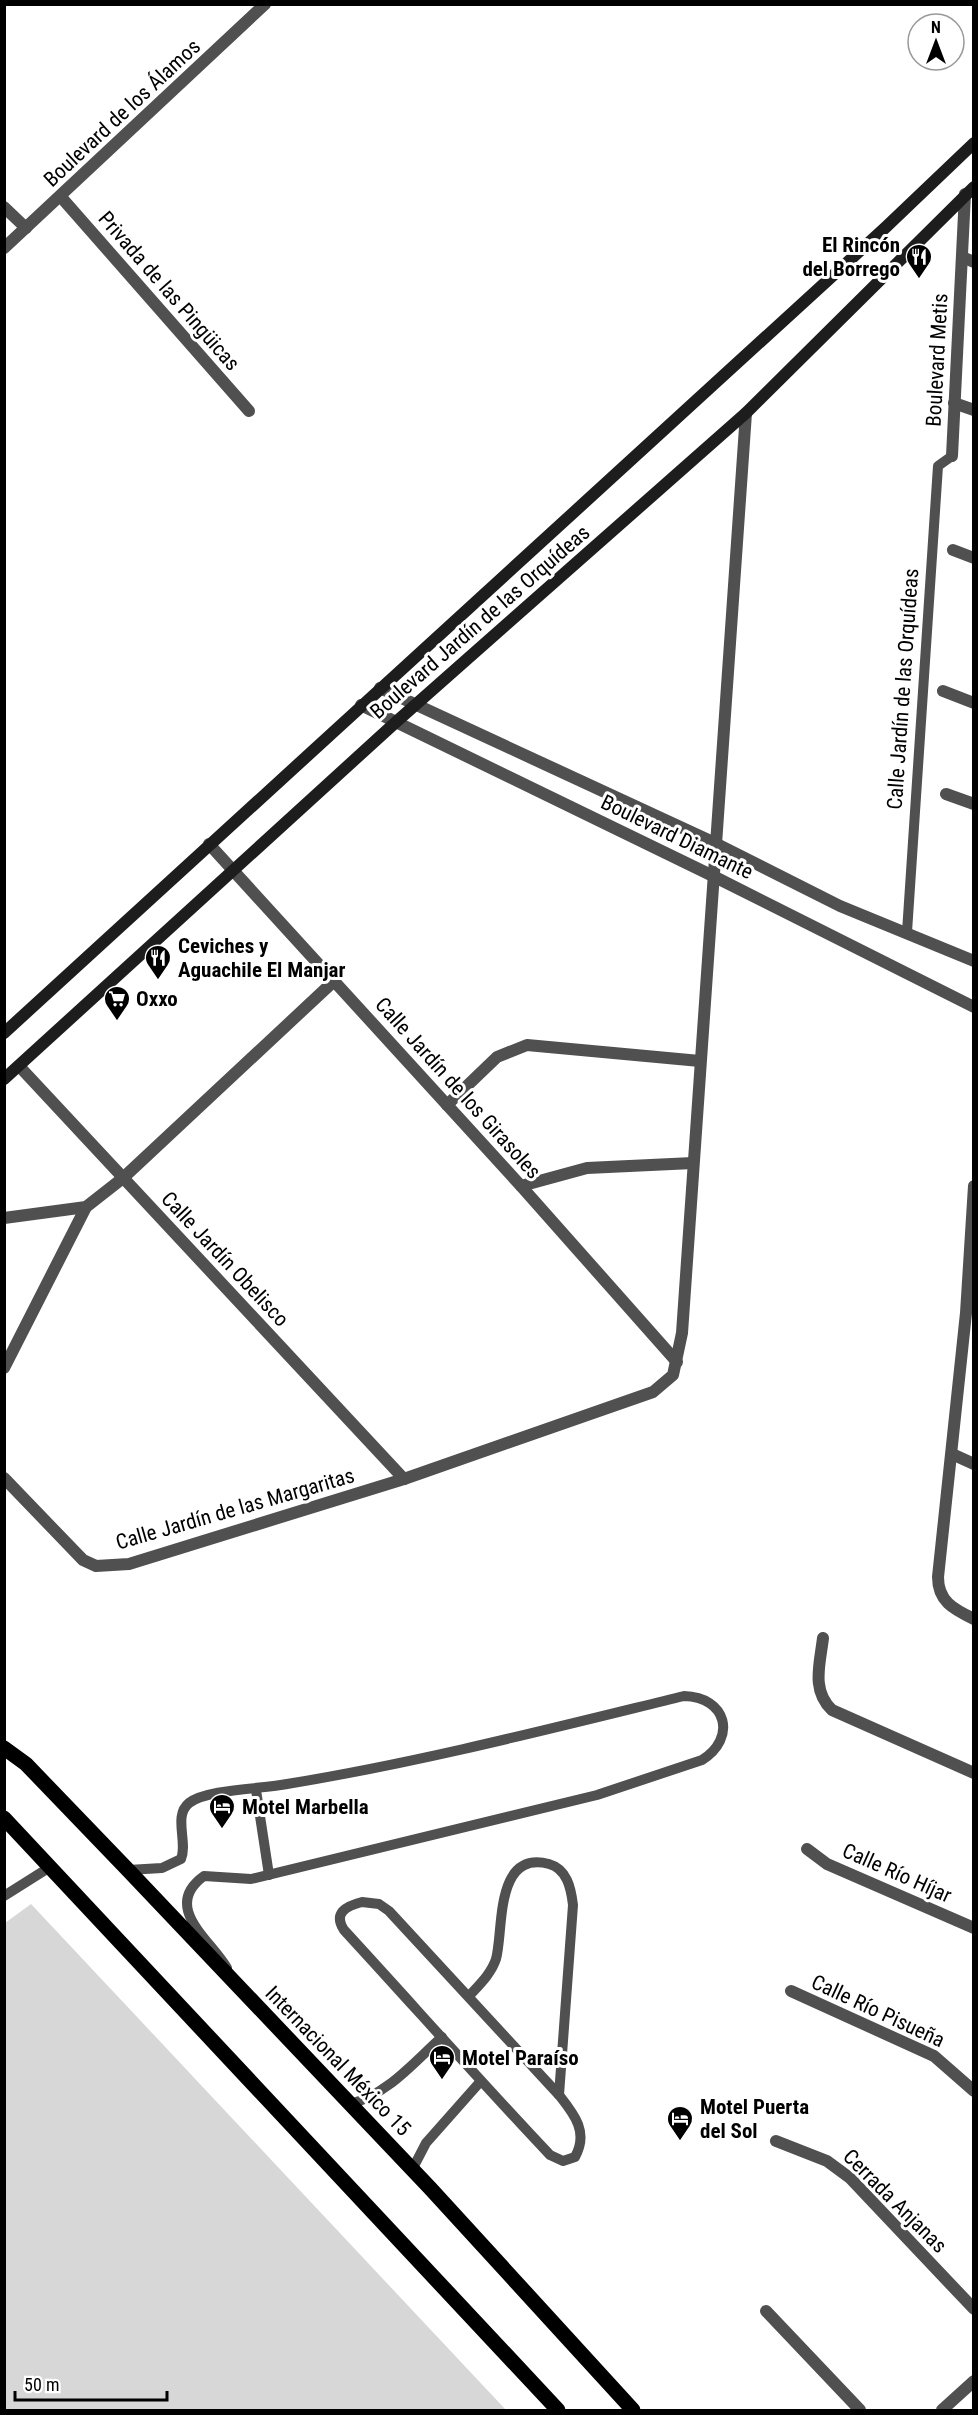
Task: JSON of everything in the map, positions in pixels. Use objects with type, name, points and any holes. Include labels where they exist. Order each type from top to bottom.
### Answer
[{"type":"main road","name":"Internacional México 15","points":[[4,1748],[26,1764],[128,1870],[430,2188],[633,2410]]},
{"type":"main road","points":[[4,1818],[558,2410]]},
{"type":"street","name":"Boulevard de los Álamos","points":[[4,248],[265,4]]},
{"type":"street","name":"Boulevard Jardín de las Orquídeas","points":[[4,1034],[886,227],[974,143]]},
{"type":"street","name":"Boulevard Jardín de las Orquídeas","points":[[4,1079],[396,722],[746,413],[969,191]]},
{"type":"street","name":"Boulevard Metis","points":[[952,456],[954,403],[968,260],[969,191]]},
{"type":"street","name":"Privada de las Pingüicas","points":[[61,197],[249,411]]},
{"type":"street","points":[[4,207],[26,228]]},
{"type":"street","points":[[954,403],[974,410]]},
{"type":"street","points":[[676,1362],[682,1333],[746,413]]},
{"type":"street","points":[[953,550],[974,558]]},
{"type":"street","name":"Boulevard Diamante","points":[[380,688],[717,844],[840,906],[974,961]]},
{"type":"street","points":[[943,691],[974,703]]},
{"type":"street","name":"Boulevard Diamante","points":[[362,705],[713,876],[974,1007]]},
{"type":"street","points":[[946,794],[974,804]]},
{"type":"street","name":"Calle Jardín de los Girasoles","points":[[209,844],[521,1186],[676,1362]]},
{"type":"street","points":[[4,1368],[86,1208],[123,1178],[334,981]]},
{"type":"street","points":[[447,1105],[497,1057],[527,1045],[700,1061]]},
{"type":"street","name":"Calle Jardín Obelisco","points":[[19,1066],[404,1479]]},
{"type":"street","points":[[521,1186],[587,1168],[693,1162]]},
{"type":"street","points":[[974,1186],[970,1315],[938,1586],[948,1606],[974,1619]]},
{"type":"street","points":[[4,1218],[86,1208]]},
{"type":"street","name":"Calle Jardín de las Margaritas","points":[[4,1478],[83,1560],[96,1566],[129,1564],[404,1479],[653,1392],[673,1375],[676,1362]]},
{"type":"street","points":[[952,1454],[974,1464]]},
{"type":"street","points":[[823,1638],[818,1682],[823,1701],[832,1710],[974,1773]]},
{"type":"street","name":"Calle Río Híjar","points":[[807,1850],[827,1864],[974,1928]]},
{"type":"street","name":"Calle Río Pisueña","points":[[791,1991],[934,2056],[973,2091]]},
{"type":"street","name":"Cerrada Anjanas","points":[[776,2141],[827,2161],[849,2178],[974,2309]]},
{"type":"street","points":[[766,2311],[860,2410]]},
{"type":"street","points":[[942,2410],[974,2381]]},
{"type":"lane","name":"Calle Jardín de las Orquídeas","points":[[907,932],[938,466],[952,456]]},
{"type":"lane","points":[[128,1870],[162,1868],[181,1859],[185,1850],[182,1814],[188,1804],[211,1794],[256,1790],[372,1768],[684,1696],[701,1697],[713,1704],[720,1715],[723,1729],[722,1743],[715,1752],[702,1760],[597,1795],[268,1875],[243,1880],[204,1876],[190,1894],[187,1906],[191,1924],[218,1953],[236,1984]]},
{"type":"lane","points":[[256,1790],[268,1875]]},
{"type":"lane","points":[[469,1996],[484,1980],[496,1957],[501,1904],[515,1872],[526,1865],[541,1862],[555,1866],[565,1875],[573,1905],[559,2095]]},
{"type":"lane","points":[[4,1896],[50,1867]]},
{"type":"lane","points":[[362,1902],[379,1904],[389,1911],[469,1996],[559,2095],[580,2125],[579,2150],[570,2161],[550,2155],[480,2082],[344,1930],[339,1913],[344,1908],[362,1902]]},
{"type":"lane","points":[[350,2104],[366,2100],[379,2093],[442,2037]]},
{"type":"lane","points":[[430,2188],[413,2168],[418,2155],[480,2082]]},
{"type":"shaded area","points":[[31,1904],[506,2410],[5,2410],[5,1923]]},
{"type":"place","name":"El Rincón del Borrego","points":[[919,280]]},
{"type":"place","name":"Ceviches y Aguachile El Manjar","points":[[158,981]]},
{"type":"place","name":"Oxxo","points":[[117,1022]]},
{"type":"place","name":"Motel Marbella","points":[[222,1830]]},
{"type":"place","name":"Motel Paraíso","points":[[442,2081]]},
{"type":"place","name":"Motel Puerta del Sol","points":[[680,2142]]}]
